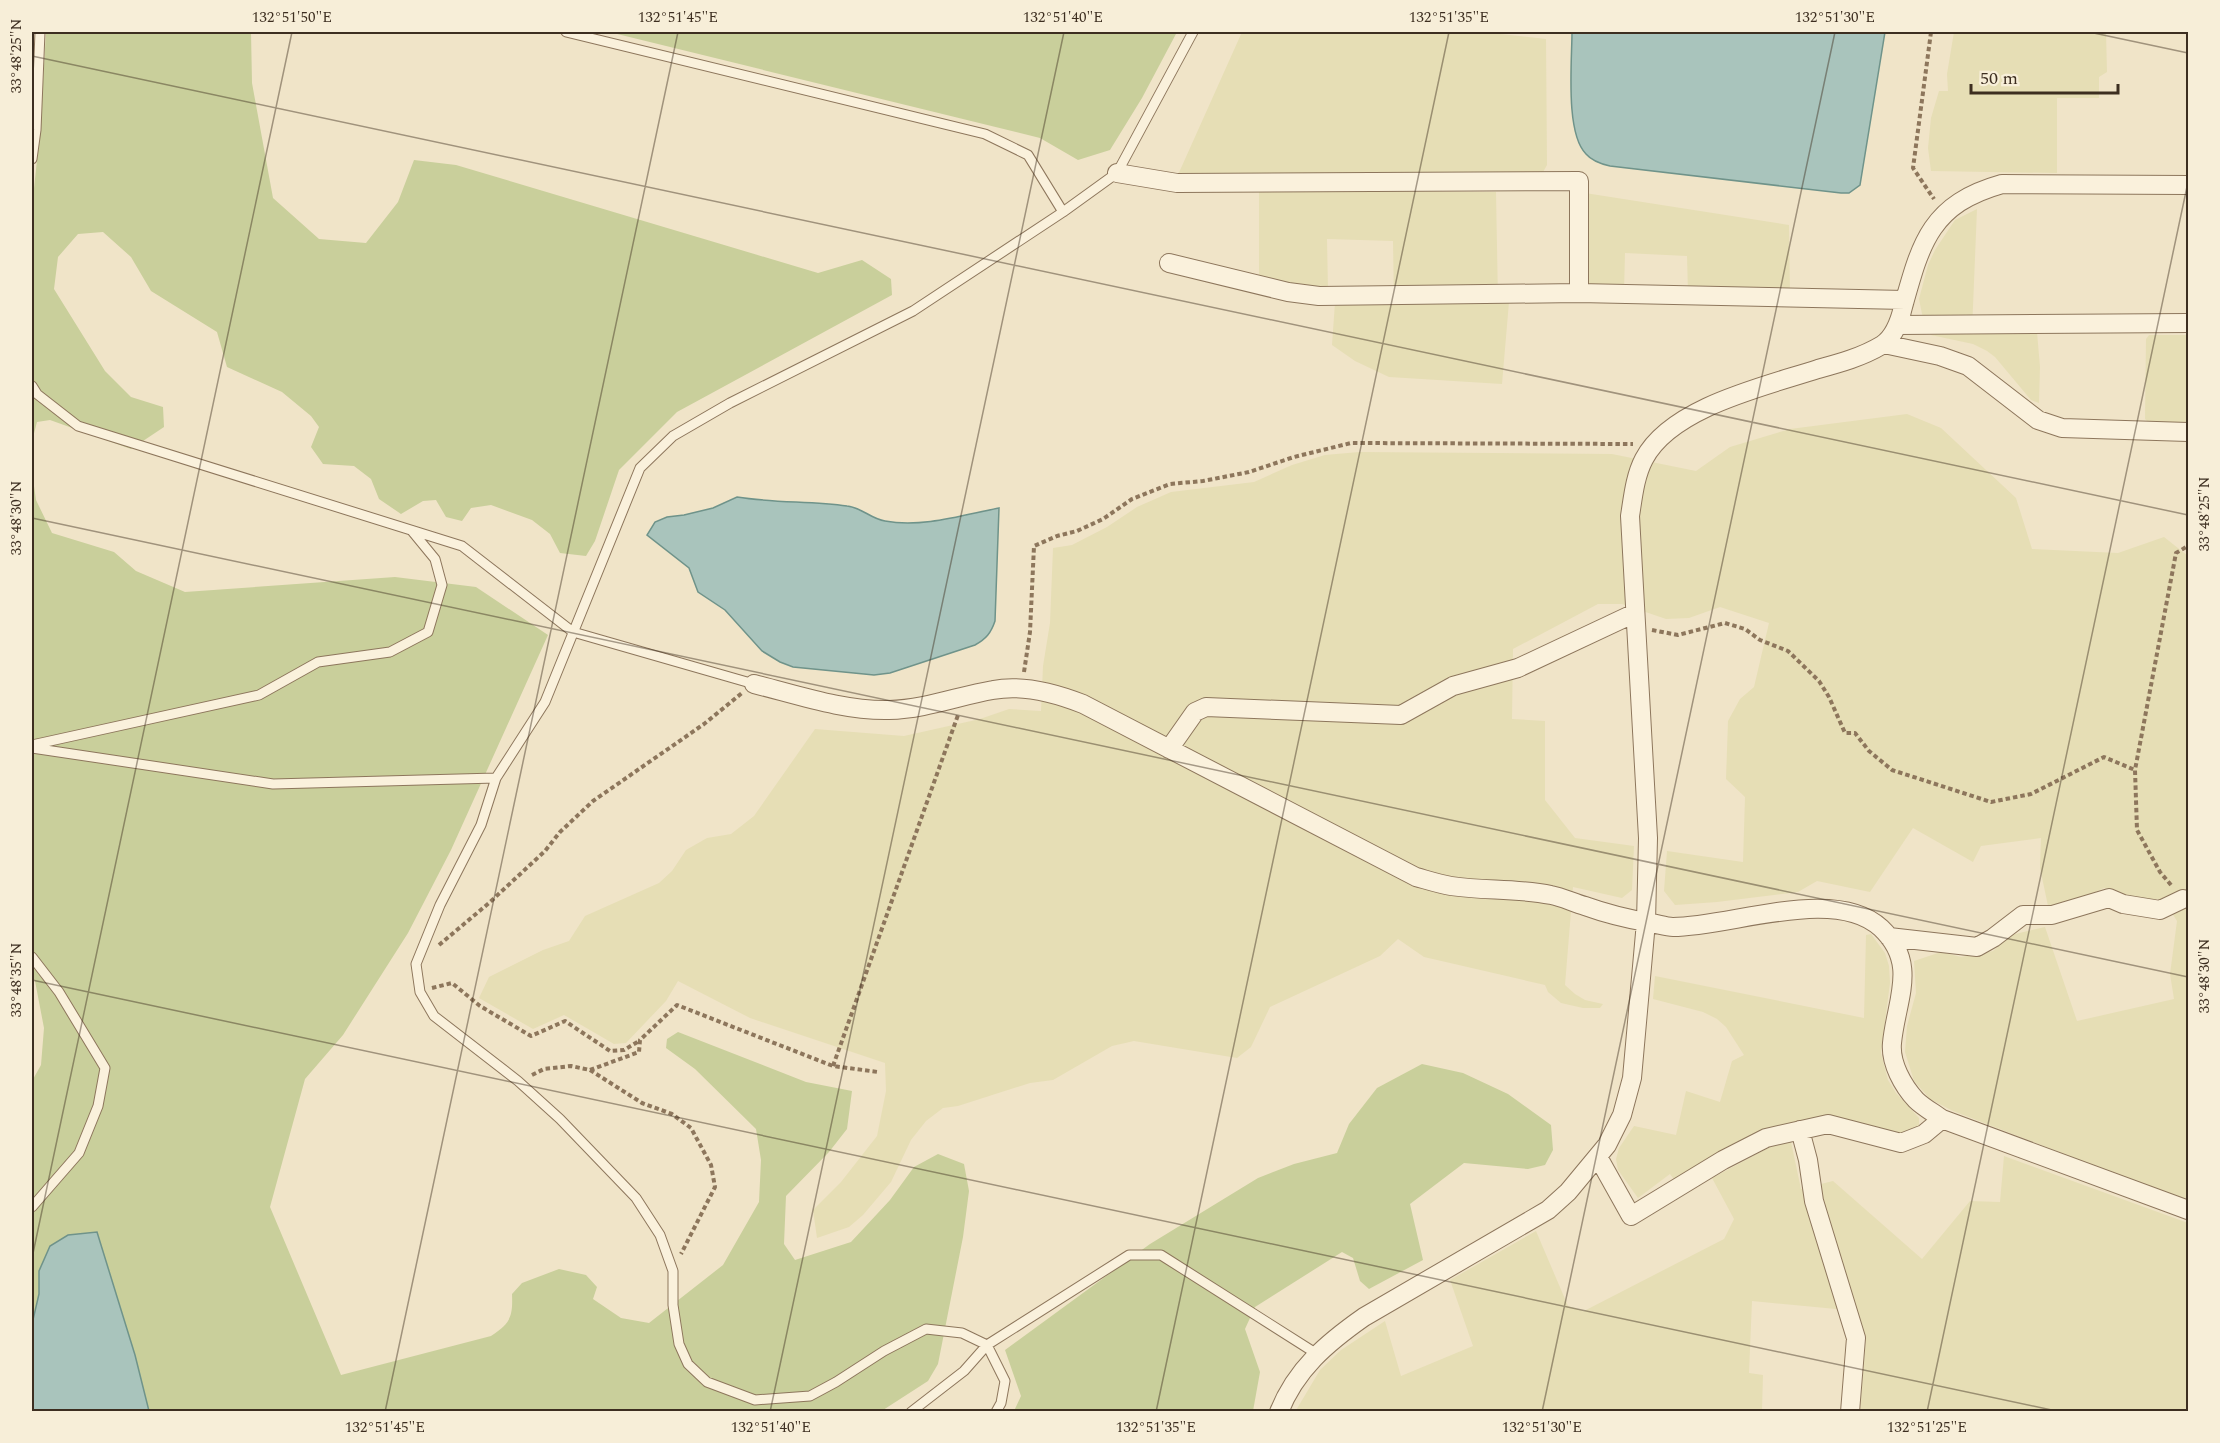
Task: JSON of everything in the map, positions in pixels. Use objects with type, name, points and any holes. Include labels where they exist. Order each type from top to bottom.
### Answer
[{"type":"street","points":[[1117,173],[1177,183],[1579,181],[1579,293]]},
{"type":"street","points":[[1279,1412],[1286,1394],[1303,1368],[1364,1317],[1548,1210],[1568,1192],[1598,1157],[1607,1145],[1622,1115],[1632,1078],[1646,922],[1648,838],[1630,516],[1638,475],[1644,459],[1654,444],[1681,421],[1713,404],[1854,358],[1884,344],[1898,325],[1918,254],[1928,236],[1945,214],[1957,203],[1977,191],[2002,184],[2188,184]]},
{"type":"street","points":[[1169,264],[1288,292],[1319,296],[1579,293],[1905,300]]},
{"type":"street","points":[[1898,325],[2188,323]]},
{"type":"street","points":[[1884,344],[1940,356],[1968,366],[2038,420],[2062,428],[2188,432]]},
{"type":"street","points":[[1169,749],[1195,712],[1206,707],[1401,715],[1453,686],[1518,668],[1636,620]]},
{"type":"street","points":[[754,684],[860,709],[890,710],[926,707],[994,689],[1022,688],[1058,694],[1083,704],[1416,877],[1452,886],[1511,888],[1552,895],[1616,916],[1673,927],[1814,908],[1843,909],[1863,915],[1879,926],[1889,937],[1902,963],[1904,983],[1892,1045],[1895,1064],[1904,1084],[1917,1101],[1942,1119],[2188,1210]]},
{"type":"street","points":[[1889,937],[1977,947],[2023,915],[2052,915],[2109,898],[2123,904],[2160,910],[2183,899]]},
{"type":"street","points":[[1598,1157],[1632,1216],[1723,1160],[1766,1138],[1828,1124],[1900,1143],[1924,1134],[1942,1119]]},
{"type":"street","points":[[1800,1130],[1808,1160],[1814,1201],[1856,1338],[1850,1412]]},
{"type":"lane","points":[[32,159],[36,130],[40,32]]},
{"type":"lane","points":[[566,32],[985,134],[1028,155],[1063,212]]},
{"type":"lane","points":[[996,1412],[1001,1403],[1005,1380],[987,1345],[962,1333],[926,1329],[884,1351],[810,1396],[755,1400],[706,1382],[688,1364],[679,1344],[673,1305],[673,1271],[660,1235],[636,1198],[560,1119],[518,1081],[434,1016],[420,992],[416,964],[441,905],[481,825],[496,778],[545,702],[640,468],[673,436],[730,403],[913,311],[1063,212],[1117,173],[1193,32]]},
{"type":"lane","points":[[32,386],[37,394],[78,426],[462,546],[573,632],[754,684]]},
{"type":"lane","points":[[32,747],[259,695],[318,662],[390,652],[428,632],[442,585],[435,559],[412,530]]},
{"type":"lane","points":[[32,747],[273,784],[496,778]]},
{"type":"lane","points":[[32,957],[59,992],[105,1068],[98,1106],[78,1153],[32,1207]]},
{"type":"lane","points":[[910,1412],[964,1371],[987,1345],[1129,1256],[1161,1255],[1317,1354]]},
{"type":"path","points":[[1931,32],[1913,168],[1945,214]]},
{"type":"path","points":[[1022,688],[1030,632],[1034,546],[1056,536],[1077,531],[1103,519],[1132,499],[1170,484],[1203,481],[1249,472],[1351,442],[1654,444]]},
{"type":"path","points":[[2183,899],[2160,872],[2137,830],[2135,770],[2176,553],[2188,546]]},
{"type":"path","points":[[1636,620],[1678,635],[1725,623],[1745,629],[1760,640],[1788,651],[1819,681],[1845,733],[1855,733],[1869,751],[1892,770],[1991,802],[2031,794],[2104,757],[2135,770]]},
{"type":"path","points":[[416,964],[489,903],[545,851],[560,832],[593,801],[704,724],[754,684]]},
{"type":"path","points":[[833,1066],[965,698]]},
{"type":"path","points":[[420,992],[452,983],[480,1006],[531,1036],[565,1021],[610,1051],[624,1050],[640,1040],[677,1005],[833,1066],[878,1072]]},
{"type":"path","points":[[590,1070],[639,1052],[640,1040]]},
{"type":"path","points":[[518,1081],[544,1069],[571,1066],[590,1070],[642,1103],[672,1114],[691,1128],[711,1165],[715,1187],[673,1271]]},
{"type":"shaded area","points":[[1242,32],[1482,32],[1546,39],[1547,165],[1543,172],[1537,175],[1177,177]]},
{"type":"shaded area","points":[[1954,32],[2106,32],[2107,72],[2099,77],[2099,98],[2057,98],[2057,173],[1931,171],[1928,148],[1931,118],[1939,91],[1948,91],[1947,74]]},
{"type":"shaded area","points":[[1259,191],[1496,192],[1498,301],[1509,302],[1502,384],[1389,377],[1355,361],[1332,345],[1335,303],[1394,304],[1393,241],[1327,239],[1328,290],[1313,290],[1259,277]]},
{"type":"shaded area","points":[[1585,193],[1789,225],[1790,294],[1688,293],[1687,256],[1625,253],[1624,291],[1585,286]]},
{"type":"shaded area","points":[[1977,209],[1972,331],[2037,332],[2040,367],[2039,403],[2031,400],[1995,357],[1987,351],[1973,344],[1931,335],[1922,314],[1919,299],[1928,265],[1935,250],[1955,220]]},
{"type":"shaded area","points":[[2149,335],[2188,335],[2188,423],[2148,422],[2145,419],[2146,339]]},
{"type":"shaded area","points":[[1907,414],[1941,428],[2016,498],[2032,549],[2118,553],[2164,537],[2188,556],[2188,1202],[1953,1111],[1930,1099],[1914,1081],[1905,1052],[1907,1026],[1916,993],[1914,961],[1941,952],[1961,957],[1993,951],[2011,935],[2045,927],[2077,1021],[2174,999],[2170,974],[2177,921],[2163,899],[2133,899],[2104,888],[2077,901],[2048,906],[2040,868],[2041,838],[1981,846],[1973,862],[1913,828],[1870,892],[1817,881],[1798,892],[1675,905],[1664,891],[1667,851],[1743,862],[1745,797],[1726,779],[1728,721],[1740,699],[1754,687],[1769,623],[1720,607],[1689,618],[1666,619],[1622,604],[1598,604],[1513,649],[1512,719],[1545,721],[1545,800],[1575,838],[1634,846],[1632,890],[1622,898],[1573,887],[1565,985],[1585,1000],[1603,1004],[1600,1008],[1583,1008],[1561,1003],[1548,992],[1545,985],[1424,957],[1398,939],[1380,956],[1270,1007],[1251,1047],[1237,1058],[1134,1041],[1112,1046],[1053,1080],[1030,1083],[958,1106],[943,1108],[926,1121],[911,1140],[891,1182],[863,1215],[849,1227],[817,1238],[813,1210],[841,1182],[877,1136],[886,1091],[885,1063],[750,1018],[678,981],[666,1001],[626,1043],[614,1044],[564,1015],[533,1029],[479,998],[489,977],[543,950],[569,941],[585,916],[659,883],[672,871],[686,850],[707,838],[731,834],[754,816],[815,729],[904,736],[980,719],[1009,709],[1041,711],[1043,666],[1050,623],[1053,548],[1072,545],[1107,527],[1137,507],[1171,492],[1254,482],[1292,465],[1325,455],[1359,452],[1612,454],[1696,471],[1730,447],[1790,429]]},
{"type":"shaded area","points":[[1871,934],[1885,953],[1889,966],[1890,983],[1881,1053],[1888,1080],[1896,1093],[1919,1118],[1916,1130],[1905,1134],[1894,1134],[1827,1116],[1675,1181],[1670,1174],[1638,1198],[1618,1170],[1616,1159],[1619,1148],[1634,1126],[1676,1135],[1686,1091],[1720,1102],[1732,1061],[1744,1055],[1726,1027],[1717,1019],[1703,1012],[1653,999],[1655,976],[1864,1018],[1866,935]]},
{"type":"shaded area","points":[[1791,1142],[1801,1189],[1833,1181],[1922,1259],[1970,1201],[2000,1202],[2004,1156],[2188,1223],[2188,1411],[1860,1411],[1866,1338],[1857,1311],[1752,1301],[1749,1373],[1763,1375],[1762,1411],[1295,1412],[1320,1370],[1341,1350],[1385,1321],[1401,1376],[1473,1346],[1450,1280],[1536,1231],[1568,1306],[1584,1311],[1724,1239],[1734,1219],[1712,1178],[1770,1147]]},
{"type":"green space","points":[[46,32],[251,32],[252,83],[273,198],[319,239],[366,243],[398,202],[414,160],[456,165],[818,273],[862,260],[891,279],[892,295],[677,412],[619,470],[595,541],[586,556],[560,553],[550,534],[532,520],[491,505],[471,508],[462,521],[446,517],[436,500],[423,501],[401,514],[379,499],[371,479],[354,466],[323,464],[311,447],[319,427],[311,416],[282,392],[227,367],[217,332],[151,291],[131,257],[103,232],[78,234],[58,257],[54,289],[105,371],[131,397],[163,407],[164,427],[131,449],[50,420],[37,422],[32,441],[32,207],[40,132]]},
{"type":"green space","points":[[609,32],[1177,32],[1142,98],[1110,150],[1078,160],[1040,138]]},
{"type":"green space","points":[[32,472],[36,500],[52,533],[114,552],[136,571],[185,592],[395,577],[476,587],[548,635],[451,850],[408,933],[343,1035],[305,1079],[270,1207],[341,1375],[491,1336],[509,1319],[512,1294],[522,1283],[559,1269],[586,1275],[597,1287],[593,1299],[621,1318],[649,1323],[723,1265],[759,1202],[761,1160],[756,1129],[695,1069],[666,1048],[667,1039],[678,1032],[806,1082],[852,1091],[847,1129],[829,1152],[786,1196],[784,1244],[795,1260],[851,1242],[890,1200],[914,1167],[938,1154],[964,1164],[969,1191],[963,1237],[938,1364],[928,1381],[880,1412],[32,1411],[32,1081],[41,1065],[44,1028],[35,981],[32,977]]},
{"type":"green space","points":[[1422,1064],[1463,1073],[1508,1094],[1551,1125],[1553,1150],[1545,1165],[1528,1169],[1464,1163],[1410,1204],[1423,1260],[1369,1289],[1360,1281],[1353,1258],[1342,1252],[1255,1307],[1245,1329],[1260,1372],[1253,1411],[1014,1411],[1021,1396],[1005,1350],[1150,1244],[1258,1178],[1294,1164],[1337,1153],[1349,1124],[1377,1088]]},
{"type":"water","points":[[1572,32],[1885,32],[1860,185],[1849,193],[1841,193],[1610,166],[1594,160],[1579,144],[1572,114]]},
{"type":"water","points":[[737,497],[847,506],[857,508],[880,520],[899,523],[942,520],[999,508],[995,621],[992,629],[975,645],[890,673],[874,675],[793,667],[780,662],[762,651],[725,610],[698,592],[689,568],[647,535],[655,522],[667,517],[713,508]]},
{"type":"water","points":[[97,1232],[135,1355],[149,1411],[32,1411],[32,1324],[39,1294],[39,1271],[50,1246],[68,1235]]}]
